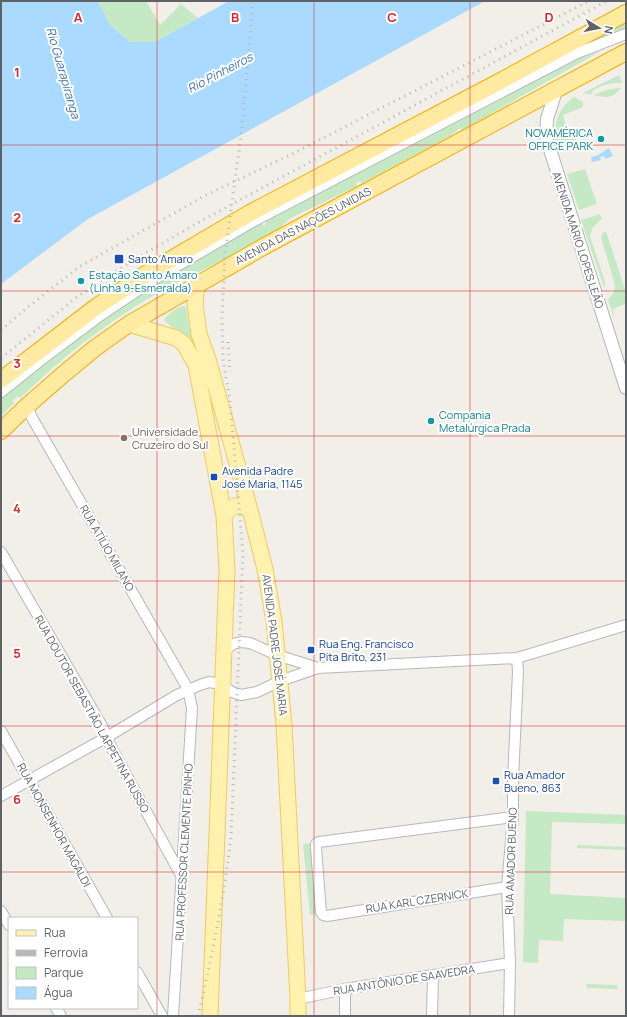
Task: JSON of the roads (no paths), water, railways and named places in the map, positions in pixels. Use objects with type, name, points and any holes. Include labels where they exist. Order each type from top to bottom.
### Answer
[{"type":"highway","points":[[1,380],[96,307],[146,274],[250,213],[626,13]]},
{"type":"highway","name":"AVENIDA DAS NAÇÕES UNIDAS","points":[[1,431],[28,405],[95,348],[129,324],[270,243],[556,91],[626,52]]},
{"type":"main road","name":"AVENIDA PADRE JOSÉ MARIA","points":[[197,284],[194,304],[198,334],[208,359],[250,510],[265,569],[274,621],[290,810],[298,1016]]},
{"type":"main road","points":[[129,324],[176,338],[184,344],[196,365],[224,516],[227,570],[210,1016]]},
{"type":"main road","points":[[224,516],[231,507],[236,505],[241,505],[250,510]]},
{"type":"street","points":[[1,392],[107,311],[150,282],[254,221],[577,53],[626,34]]},
{"type":"street","name":"AVENIDA MÁRIO LOPES LEÃO","points":[[556,91],[547,119],[546,137],[626,388]]},
{"type":"street","name":"RUA ATÍLIO MILANO","points":[[28,405],[31,416],[188,689]]},
{"type":"street","name":"RUA DOUTOR SEBASTIÃO LAPPETINA RUSSO","points":[[1,552],[107,737],[112,749],[182,876]]},
{"type":"street","points":[[1,796],[107,737],[188,689],[210,682],[222,685],[232,692],[241,695],[257,692],[318,668],[517,658],[626,625]]},
{"type":"street","points":[[224,651],[233,644],[241,642],[250,643],[276,655],[318,668]]},
{"type":"street","name":"RUA AMADOR BUENO","points":[[509,1016],[510,964],[507,887],[513,817],[513,779],[518,672],[517,658]]},
{"type":"street","name":"RUA PROFESSOR CLEMENTE PINHO","points":[[173,1016],[192,708],[188,689]]},
{"type":"street","name":"RUA MONSENHOR MAGALDI","points":[[1,731],[106,917]]},
{"type":"street","name":"RUA KARL CZERNICK","points":[[507,887],[327,916],[323,915],[321,912],[316,844],[319,842],[513,817]]},
{"type":"street","points":[[1,911],[8,923]]},
{"type":"street","name":"RUA ANTÔNIO DE SAAVEDRA","points":[[298,999],[345,989],[510,964]]},
{"type":"street","points":[[138,974],[162,1016]]},
{"type":"street","points":[[432,1016],[433,975]]},
{"type":"street","points":[[345,989],[345,1016]]},
{"type":"water","points":[[1,1],[98,1],[110,25],[130,42],[155,42],[229,1],[485,1],[88,219],[1,284]]},
{"type":"water","points":[[609,148],[613,156],[605,159],[604,156],[600,157],[601,160],[592,162],[591,157],[598,155]]},
{"type":"railway","points":[[198,1016],[217,927],[231,837],[243,553],[230,400],[223,361],[222,318],[225,255],[242,128],[253,1]]},
{"type":"railway","points":[[1,330],[79,267],[206,195],[292,154],[589,1]]},
{"type":"railway","points":[[1,358],[77,297],[137,258],[201,221],[607,1]]},
{"type":"railway","points":[[228,342],[230,372]]},
{"type":"place","name":"NOVAMÉRICA OFFICE PARK","points":[[601,139]]},
{"type":"place","name":"Santo Amaro","points":[[119,259]]},
{"type":"place","name":"Estação Santo Amaro (Linha 9-Esmeralda)","points":[[81,281]]},
{"type":"place","name":"Compania Metalúrgica Prada","points":[[431,421]]},
{"type":"place","name":"Universidade Cruzeiro do Sul","points":[[124,438]]},
{"type":"place","name":"Avenida Padre José Maria, 1145","points":[[214,477]]},
{"type":"place","name":"Rua Eng. Francisco Pita Brito, 231","points":[[311,650]]},
{"type":"place","name":"Rua Amador Bueno, 863","points":[[496,781]]},
{"type":"water label","name":"Rio Guarapiranga","points":[[63,73]]},
{"type":"water label","name":"Rio Pinheiros","points":[[220,73]]}]
